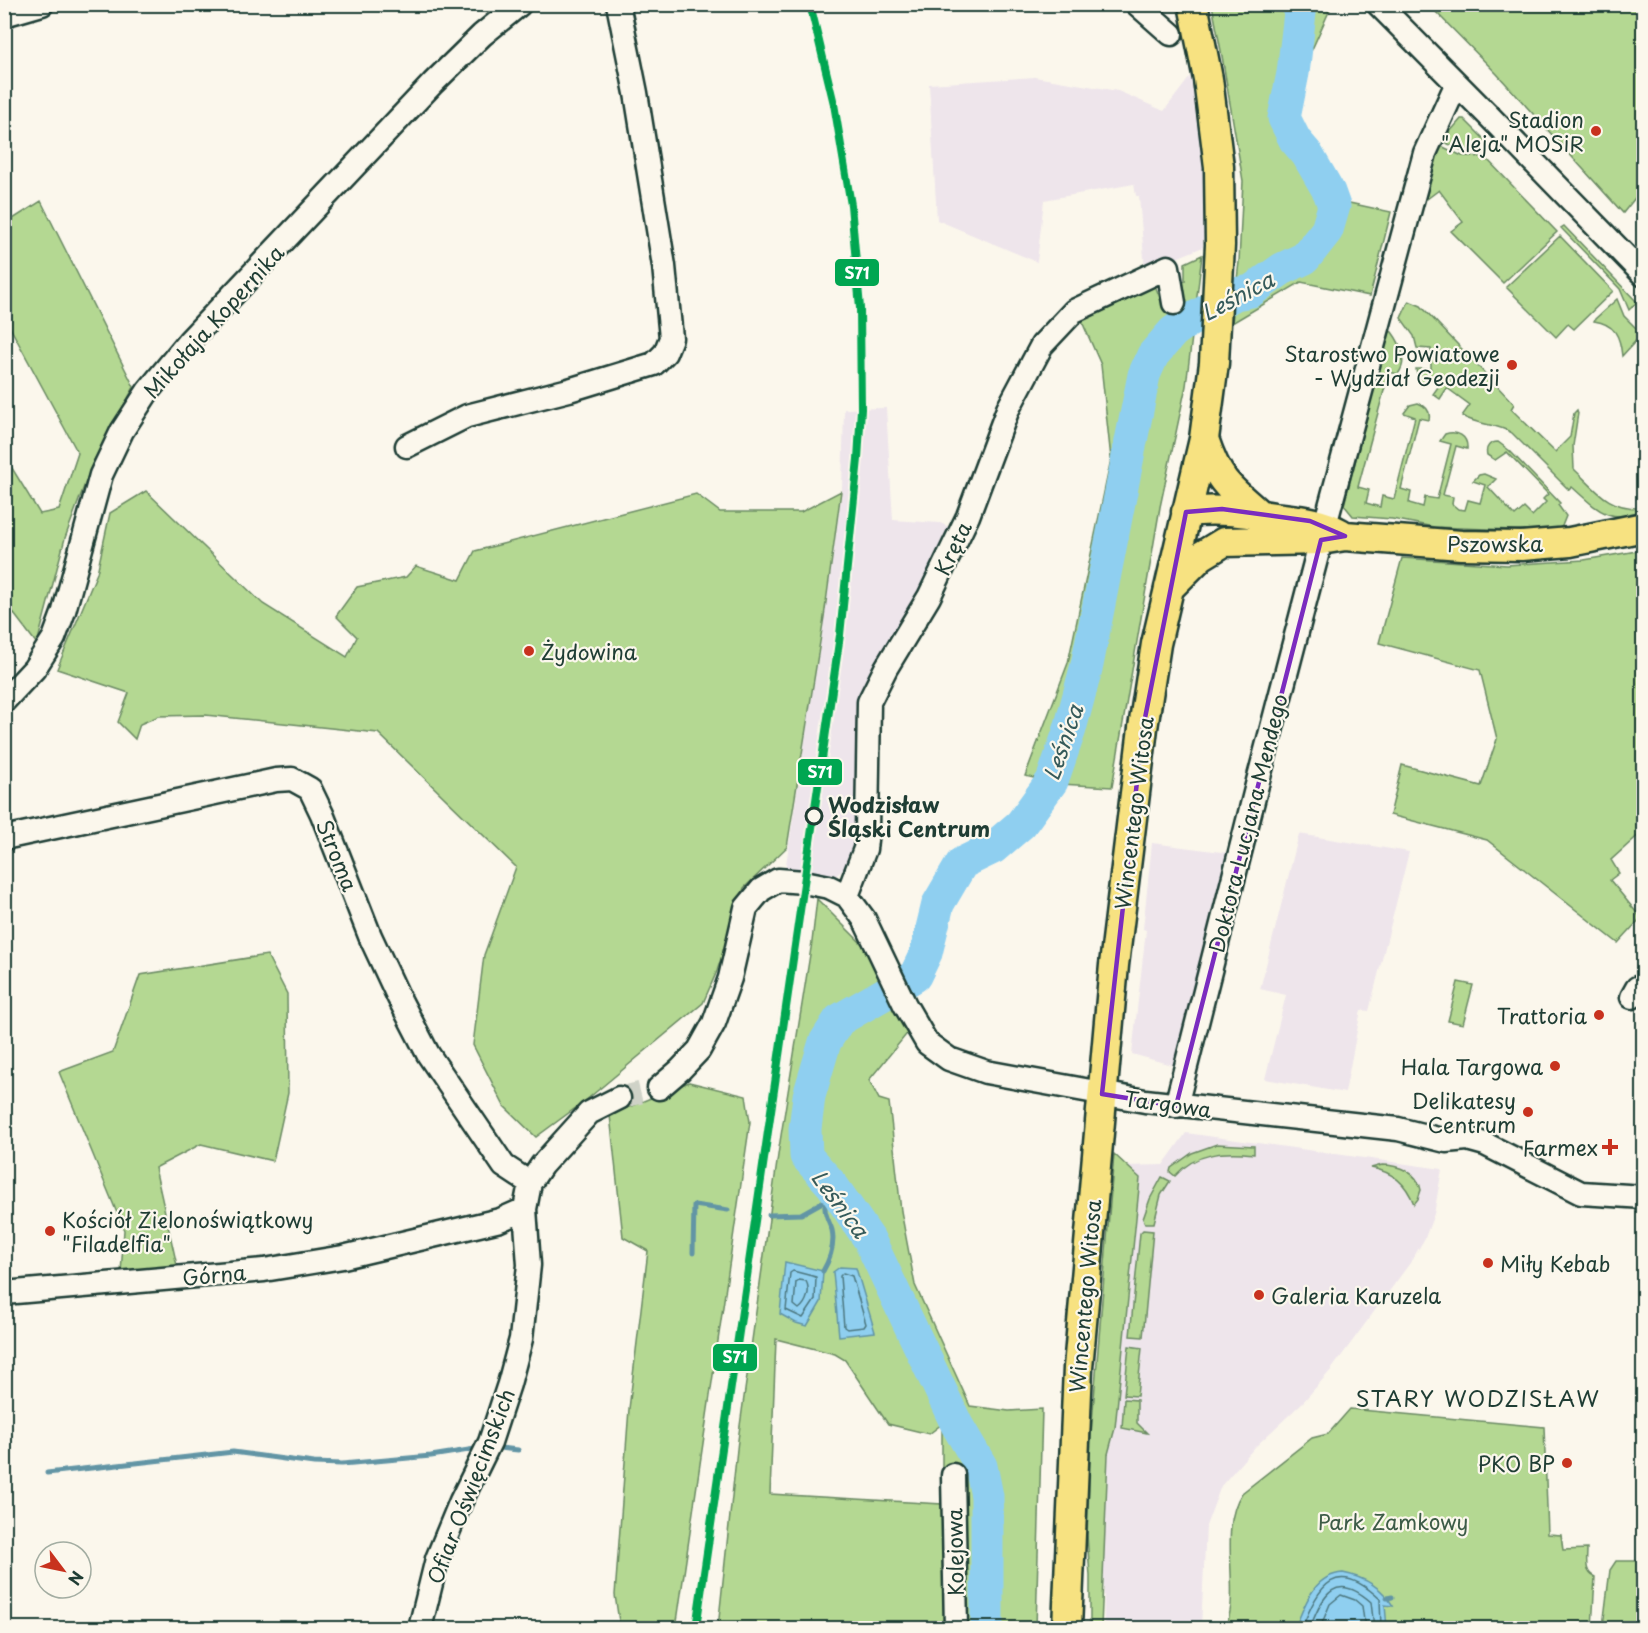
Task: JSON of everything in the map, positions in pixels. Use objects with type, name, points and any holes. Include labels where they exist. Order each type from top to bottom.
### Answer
[{"type":"main road","name":"Wincentego Witosa","points":[[1067,1629],[1077,1368],[1114,965],[1143,728],[1156,644],[1204,439],[1214,363],[1221,209],[1219,167],[1208,78],[1193,4]]},
{"type":"main road","points":[[1204,439],[1213,465],[1222,480],[1230,490],[1261,515]]},
{"type":"main road","name":"Pszowska","points":[[1186,512],[1222,509],[1261,515],[1330,534]]},
{"type":"main road","points":[[1168,588],[1201,556],[1224,542],[1205,530],[1186,512]]},
{"type":"main road","name":"Pszowska","points":[[1224,542],[1330,534],[1461,545],[1522,546],[1570,542],[1644,528]]},
{"type":"street","points":[[4,15],[42,4]]},
{"type":"street","name":"Mikołaja Kopernika","points":[[4,701],[34,669],[48,650],[64,611],[101,475],[114,446],[139,404],[171,361],[433,83],[482,35],[520,4]]},
{"type":"street","points":[[407,446],[467,416],[569,390],[654,364],[665,353],[671,338],[664,266],[636,93],[618,4]]},
{"type":"street","points":[[1137,4],[1170,34]]},
{"type":"street","points":[[1378,4],[1644,276]]},
{"type":"street","name":"Doktora Lucjana Mendego","points":[[1176,1106],[1257,781],[1330,534],[1379,320],[1425,153],[1456,85]]},
{"type":"street","name":"Kręta","points":[[848,896],[865,849],[867,831],[869,702],[929,597],[968,516],[1008,409],[1042,345],[1074,311],[1168,267],[1174,303]]},
{"type":"street","name":"Stroma","points":[[4,838],[276,780],[292,779],[310,789],[370,936],[428,1054],[504,1166],[530,1183]]},
{"type":"street","points":[[659,1088],[699,1050],[714,1023],[730,978],[746,908],[761,890],[778,880],[829,887],[848,896]]},
{"type":"street","name":"Targowa","points":[[848,896],[864,919],[905,1005],[927,1043],[949,1059],[987,1072],[1176,1106],[1398,1129],[1446,1141],[1467,1139],[1485,1144],[1581,1194],[1644,1197]]},
{"type":"street","name":"Ofiar Oświęcimskich","points":[[420,1629],[437,1559],[461,1501],[490,1442],[510,1384],[521,1339],[529,1265],[525,1209],[530,1183],[542,1165],[589,1113],[619,1098]]},
{"type":"street","name":"Górna","points":[[4,1293],[264,1270],[343,1257],[500,1220],[525,1209]]},
{"type":"street","name":"Kolejowa","points":[[953,1475],[956,1629]]},
{"type":"highlighted area","points":[[1222,509],[1310,521],[1345,536],[1321,540],[1176,1106],[1102,1094],[1143,728],[1186,512]]},
{"type":"shaded area","points":[[1193,73],[1205,188],[1203,247],[1145,271],[1139,196],[1136,196],[1134,184],[1044,200],[1037,262],[937,220],[929,84],[1035,77],[1118,91],[1164,111]]},
{"type":"shaded area","points":[[886,408],[893,520],[940,523],[954,529],[911,613],[864,685],[855,855],[848,866],[834,877],[785,871],[836,536],[842,489],[844,409]]},
{"type":"shaded area","points":[[1299,834],[1409,852],[1369,1011],[1361,1010],[1345,1093],[1265,1079],[1286,995],[1260,989]]},
{"type":"shaded area","points":[[1152,843],[1229,853],[1175,1066],[1132,1054],[1146,930],[1143,929]]},
{"type":"shaded area","points":[[1186,1133],[1442,1169],[1434,1214],[1425,1238],[1410,1263],[1331,1370],[1304,1401],[1255,1447],[1221,1486],[1206,1526],[1201,1628],[1104,1628],[1103,1392],[1126,1166],[1163,1165]]},
{"type":"green space","points":[[1212,5],[1332,5],[1309,56],[1291,118],[1345,202],[1391,212],[1370,296],[1301,282],[1232,323],[1239,262],[1243,181]]},
{"type":"green space","name":"Stadion \"Aleja\" MOSiR","points":[[1429,5],[1643,5],[1643,188],[1623,213],[1497,74]]},
{"type":"green space","points":[[1461,119],[1464,119],[1485,140],[1480,152],[1463,151],[1442,141]]},
{"type":"green space","points":[[1439,145],[1462,156],[1485,157],[1557,232],[1503,283],[1451,231],[1463,222],[1439,190],[1427,199],[1422,192]]},
{"type":"green space","points":[[41,201],[134,387],[93,462],[65,538],[37,644],[5,602],[4,455],[40,514],[59,510],[78,453],[5,318],[5,224]]},
{"type":"green space","points":[[1564,226],[1637,302],[1629,310],[1620,289],[1561,228]]},
{"type":"green space","points":[[1560,236],[1613,291],[1574,329],[1568,324],[1556,337],[1506,287]]},
{"type":"green space","points":[[1202,255],[1186,386],[1160,507],[1112,787],[1060,784],[1025,776],[1068,663],[1111,459],[1101,365],[1080,317],[1153,280],[1163,306],[1179,283],[1185,281],[1185,263]]},
{"type":"green space","points":[[1617,299],[1624,316],[1642,334],[1622,356],[1618,337],[1612,328],[1594,321]]},
{"type":"green space","points":[[1409,301],[1421,306],[1514,404],[1511,409],[1555,452],[1570,437],[1574,413],[1577,410],[1573,446],[1574,469],[1604,498],[1621,506],[1643,508],[1643,513],[1620,516],[1596,508],[1572,487],[1569,490],[1512,433],[1462,416],[1470,405],[1447,388],[1440,399],[1433,394],[1441,383],[1430,375],[1422,386],[1418,381],[1416,369],[1431,369],[1431,349],[1417,348],[1414,336],[1401,318]]},
{"type":"green space","points":[[1389,331],[1398,342],[1403,364],[1398,374],[1389,372],[1358,487],[1369,490],[1366,503],[1380,507],[1382,496],[1394,499],[1415,417],[1404,413],[1410,405],[1418,403],[1427,409],[1429,420],[1419,418],[1401,489],[1411,492],[1409,503],[1423,507],[1425,497],[1437,499],[1451,444],[1440,441],[1445,434],[1454,433],[1464,437],[1467,449],[1456,446],[1443,495],[1453,497],[1452,504],[1458,509],[1465,510],[1468,500],[1480,503],[1485,485],[1473,481],[1479,475],[1484,474],[1496,479],[1488,487],[1515,516],[1524,508],[1532,516],[1546,502],[1543,499],[1548,494],[1507,452],[1495,460],[1487,455],[1489,445],[1498,442],[1510,451],[1560,503],[1558,505],[1566,516],[1562,526],[1558,529],[1515,530],[1434,527],[1392,519],[1353,516],[1344,505]]},
{"type":"green space","points":[[146,491],[263,604],[347,657],[357,637],[336,616],[357,587],[406,577],[416,566],[460,580],[475,551],[696,494],[720,512],[801,512],[841,491],[824,617],[787,847],[744,888],[717,971],[703,1003],[585,1101],[536,1137],[504,1106],[473,1045],[484,955],[516,867],[378,733],[205,715],[159,716],[140,724],[135,739],[118,722],[129,693],[57,669],[97,573],[110,513]]},
{"type":"green space","points":[[1643,550],[1644,788],[1636,796],[1643,805],[1643,831],[1611,860],[1619,873],[1610,880],[1641,918],[1618,943],[1487,840],[1390,815],[1402,765],[1481,786],[1497,739],[1480,670],[1379,643],[1402,558],[1507,565],[1584,560]]},
{"type":"green space","points":[[817,899],[873,955],[910,1030],[869,1080],[879,1099],[889,1102],[901,1211],[915,1285],[970,1406],[1009,1411],[1042,1409],[1036,1628],[996,1628],[995,1496],[986,1461],[958,1414],[948,1420],[976,1466],[980,1495],[979,1628],[964,1628],[961,1467],[942,1467],[942,1424],[929,1434],[888,1424],[845,1360],[835,1354],[776,1339],[770,1494],[942,1504],[947,1628],[718,1628],[738,1440]]},
{"type":"green space","points":[[267,955],[287,994],[288,1093],[273,1161],[201,1144],[155,1168],[178,1270],[121,1273],[124,1230],[59,1072],[113,1052],[140,975]]},
{"type":"green space","points":[[1458,982],[1473,985],[1463,1024],[1448,1021]]},
{"type":"green space","points":[[689,1082],[746,1096],[750,1122],[676,1628],[620,1628],[615,1595],[629,1409],[648,1251],[623,1237],[610,1115]]},
{"type":"green space","points":[[1217,1144],[1254,1146],[1254,1154],[1211,1155],[1192,1162],[1175,1176],[1170,1172],[1171,1168],[1192,1153]]},
{"type":"green space","points":[[1114,1154],[1140,1178],[1115,1428],[1108,1454],[1101,1628],[1090,1628],[1087,1535],[1091,1435]]},
{"type":"green space","points":[[1382,1165],[1401,1168],[1416,1178],[1421,1190],[1414,1204],[1403,1184],[1386,1172],[1371,1168]]},
{"type":"green space","points":[[1162,1177],[1170,1181],[1161,1195],[1154,1223],[1145,1223],[1143,1219],[1150,1199]]},
{"type":"green space","points":[[1143,1230],[1153,1231],[1143,1337],[1130,1336],[1140,1233]]},
{"type":"green space","points":[[1129,1346],[1142,1348],[1137,1396],[1124,1395]]},
{"type":"green space","points":[[1124,1399],[1137,1400],[1137,1423],[1147,1433],[1122,1428]]},
{"type":"green space","name":"Park Zamkowy","points":[[1350,1409],[1544,1427],[1548,1534],[1561,1535],[1563,1550],[1587,1549],[1588,1569],[1595,1577],[1592,1628],[1227,1628],[1232,1591],[1230,1547],[1232,1518],[1242,1493],[1312,1438],[1328,1434]]},
{"type":"green space","points":[[1616,1561],[1643,1561],[1643,1590],[1641,1590],[1640,1607],[1643,1608],[1643,1628],[1603,1626],[1610,1570]]},
{"type":"water","points":[[785,1262],[823,1271],[821,1302],[807,1326],[780,1314]]},
{"type":"water","points":[[840,1267],[856,1268],[875,1332],[839,1336],[833,1272]]},
{"type":"water","points":[[1343,1573],[1371,1584],[1389,1599],[1393,1606],[1385,1605],[1387,1628],[1295,1628],[1317,1585],[1324,1579]]},
{"type":"waterway","name":"Leśnica","points":[[987,1628],[987,1496],[981,1466],[957,1425],[869,1239],[832,1185],[806,1156],[805,1129],[809,1096],[825,1042],[839,1020],[915,976],[926,953],[938,904],[962,863],[993,848],[1021,824],[1052,781],[1070,729],[1087,665],[1144,375],[1153,355],[1173,332],[1184,324],[1235,294],[1251,291],[1282,269],[1305,258],[1327,230],[1334,206],[1329,192],[1307,154],[1295,140],[1284,118],[1293,73],[1301,4]]},
{"type":"waterway","points":[[823,1271],[832,1246],[833,1235],[825,1205],[832,1185]]},
{"type":"waterway","points":[[769,1215],[801,1214],[826,1200]]},
{"type":"waterway","points":[[693,1253],[694,1205],[728,1210]]},
{"type":"waterway","points":[[500,1448],[518,1450]]},
{"type":"waterway","points":[[47,1473],[233,1452],[314,1463],[342,1464],[431,1456],[475,1449]]},
{"type":"waterway","points":[[1387,1598],[1392,1597]]},
{"type":"tunnel","points":[[619,1098],[659,1088]]},
{"type":"transit line","name":"S71","points":[[696,1628],[840,635],[858,459],[861,409],[860,308],[851,205],[834,104],[810,4]]},
{"type":"place","name":"Stadion \"Aleja\" MOSiR","points":[[1596,131]]},
{"type":"place","name":"Starostwo Powiatowe - Wydział Geodezji","points":[[1512,365]]},
{"type":"place","name":"Żydowina","points":[[529,651]]},
{"type":"place","name":"Wodzisław Śląski Centrum","points":[[814,816]]},
{"type":"place","name":"Trattoria","points":[[1599,1015]]},
{"type":"place","name":"Hala Targowa","points":[[1555,1066]]},
{"type":"place","name":"Delikatesy Centrum","points":[[1528,1112]]},
{"type":"place","name":"Farmex","points":[[1610,1147]]},
{"type":"place","name":"Kościół Zielonoświątkowy \"Filadelfia\"","points":[[50,1231]]},
{"type":"place","name":"Miły Kebab","points":[[1488,1263]]},
{"type":"place","name":"Galeria Karuzela","points":[[1259,1295]]},
{"type":"place","name":"PKO BP","points":[[1567,1463]]},
{"type":"district","name":"STARY WODZISŁAW","points":[[1478,1397]]}]
